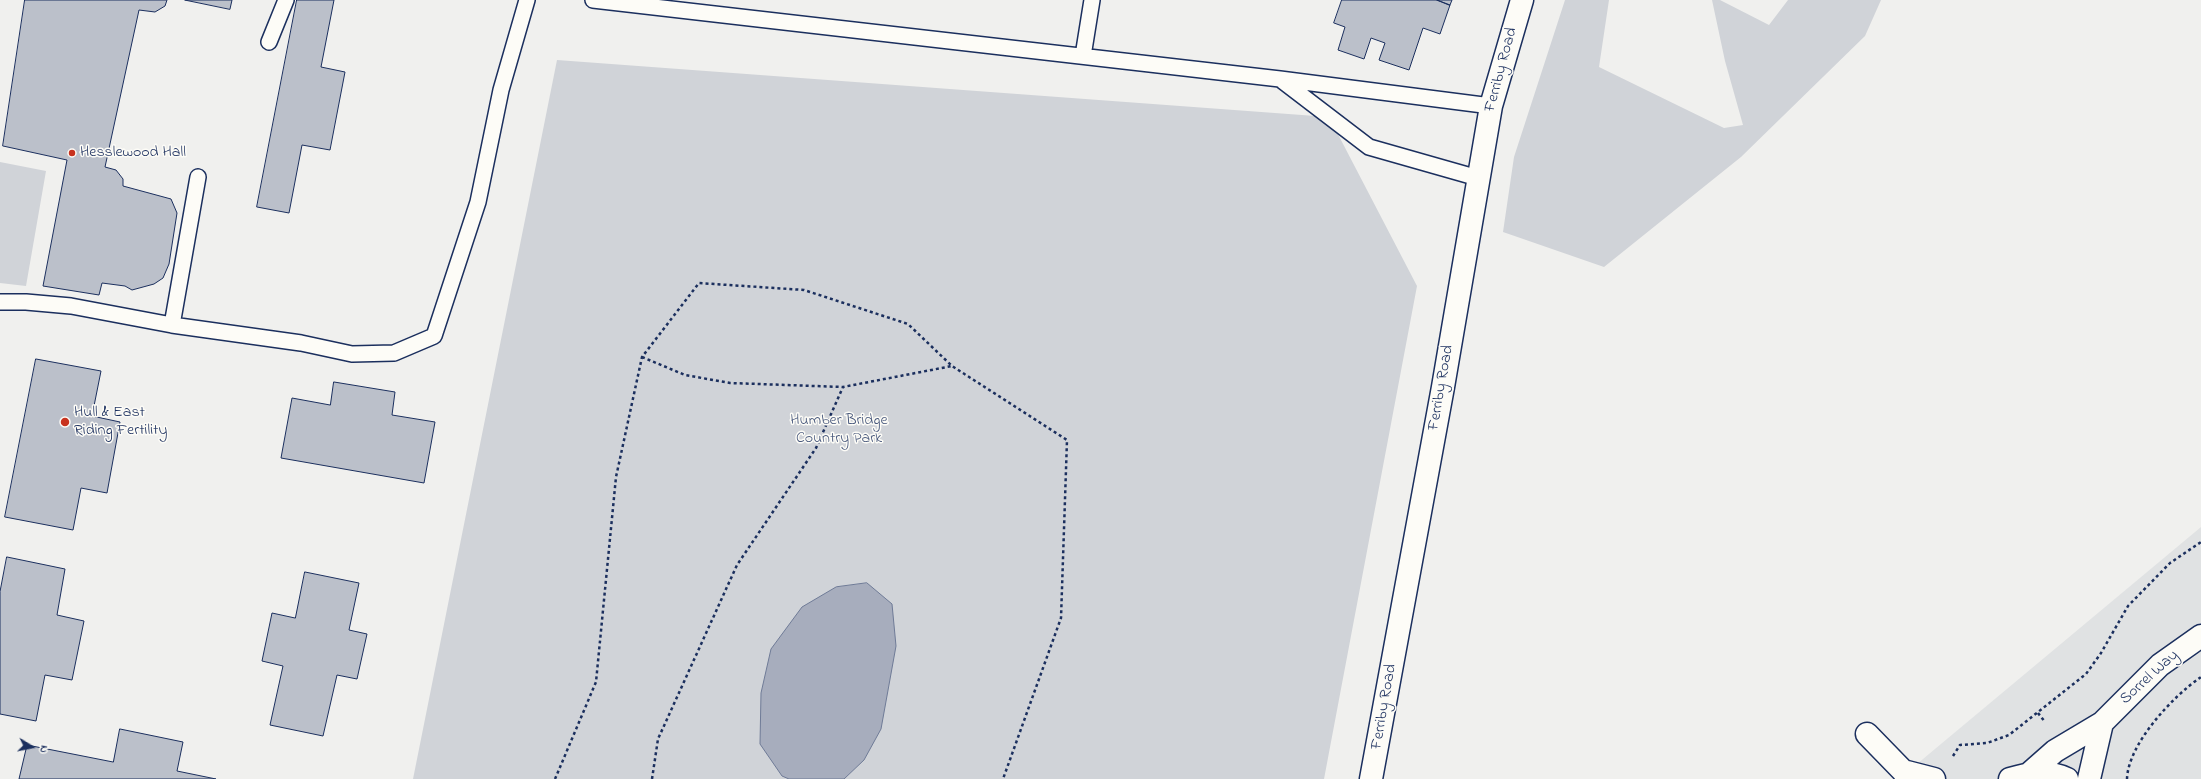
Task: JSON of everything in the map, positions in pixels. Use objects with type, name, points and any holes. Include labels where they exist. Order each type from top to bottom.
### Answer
[{"type":"street","name":"Ferriby Road","points":[[1371,779],[1443,388],[1491,106],[1522,0]]},
{"type":"street","name":"Sorrel Way","points":[[2020,776],[2056,751],[2102,723],[2160,665],[2201,636]]},
{"type":"street","points":[[2089,779],[2102,723]]},
{"type":"street","points":[[1866,734],[1905,775],[1934,779]]},
{"type":"street","points":[[2020,776],[2058,775],[2067,779]]},
{"type":"lane","points":[[269,42],[286,0]]},
{"type":"lane","points":[[0,302],[26,302],[71,306],[172,325],[301,343],[352,354],[394,353],[434,336],[478,202],[501,90],[527,0]]},
{"type":"lane","points":[[593,0],[1280,79],[1491,106]]},
{"type":"lane","points":[[1083,56],[1092,0]]},
{"type":"lane","points":[[1280,79],[1368,147],[1478,178]]},
{"type":"lane","points":[[172,325],[198,177]]},
{"type":"path","points":[[555,779],[596,682],[616,477],[642,357],[699,284],[804,290],[908,324],[952,366],[1067,440],[1061,618],[1003,779]]},
{"type":"path","points":[[642,357],[685,375],[730,383],[843,387],[952,366]]},
{"type":"path","points":[[652,779],[658,739],[738,565],[816,448],[843,387]]},
{"type":"path","points":[[1952,759],[1960,745],[1987,743],[2009,735],[2086,674],[2101,653],[2128,606],[2170,563],[2201,542]]},
{"type":"path","points":[[2127,779],[2133,751],[2157,717],[2201,677]]},
{"type":"shaded area","points":[[2201,527],[2201,779],[1899,779]]},
{"type":"green space","points":[[1565,0],[1609,0],[1599,67],[1724,128],[1743,125],[1725,61],[1712,0],[1720,0],[1769,25],[1788,0],[1881,0],[1865,36],[1741,157],[1604,267],[1503,232],[1514,157]]},
{"type":"green space","name":"Humber Bridge Country Park","points":[[557,60],[1329,117],[1417,286],[1324,779],[413,779]]},
{"type":"green space","points":[[0,162],[46,171],[26,286],[0,283]]},
{"type":"water","points":[[867,583],[892,604],[896,646],[881,729],[864,760],[844,779],[789,779],[782,776],[760,744],[761,693],[771,649],[802,607],[836,587]]},
{"type":"building","name":"Hesslewood Hall","points":[[25,0],[167,0],[165,6],[155,12],[139,10],[105,167],[116,170],[123,179],[123,186],[171,199],[177,213],[169,264],[163,278],[154,284],[132,290],[125,286],[102,283],[99,295],[43,286],[67,160],[3,146]]},
{"type":"building","points":[[185,0],[232,0],[230,9]]},
{"type":"building","points":[[297,0],[334,0],[321,67],[345,72],[330,150],[302,145],[289,213],[257,207]]},
{"type":"building","points":[[1342,0],[1437,0],[1450,5],[1440,34],[1423,28],[1409,70],[1379,60],[1385,43],[1371,38],[1364,59],[1338,50],[1345,27],[1334,23]]},
{"type":"building","points":[[1437,0],[1452,0],[1450,5]]},
{"type":"building","points":[[36,359],[101,371],[92,416],[120,422],[107,493],[81,488],[73,530],[5,517]]},
{"type":"building","points":[[334,382],[395,392],[392,415],[435,422],[424,483],[281,458],[292,398],[330,405]]},
{"type":"building","points":[[7,557],[65,569],[57,615],[84,621],[72,680],[45,675],[36,721],[0,714],[0,592]]},
{"type":"building","points":[[305,572],[359,583],[349,630],[367,634],[357,679],[337,675],[323,736],[270,725],[283,666],[262,661],[272,613],[295,618]]},
{"type":"building","points":[[120,729],[183,742],[177,771],[216,779],[19,779],[27,745],[113,762]]},
{"type":"place","name":"Hesslewood Hall","points":[[72,153]]},
{"type":"place","name":"Hull & East Riding Fertility","points":[[65,422]]}]
